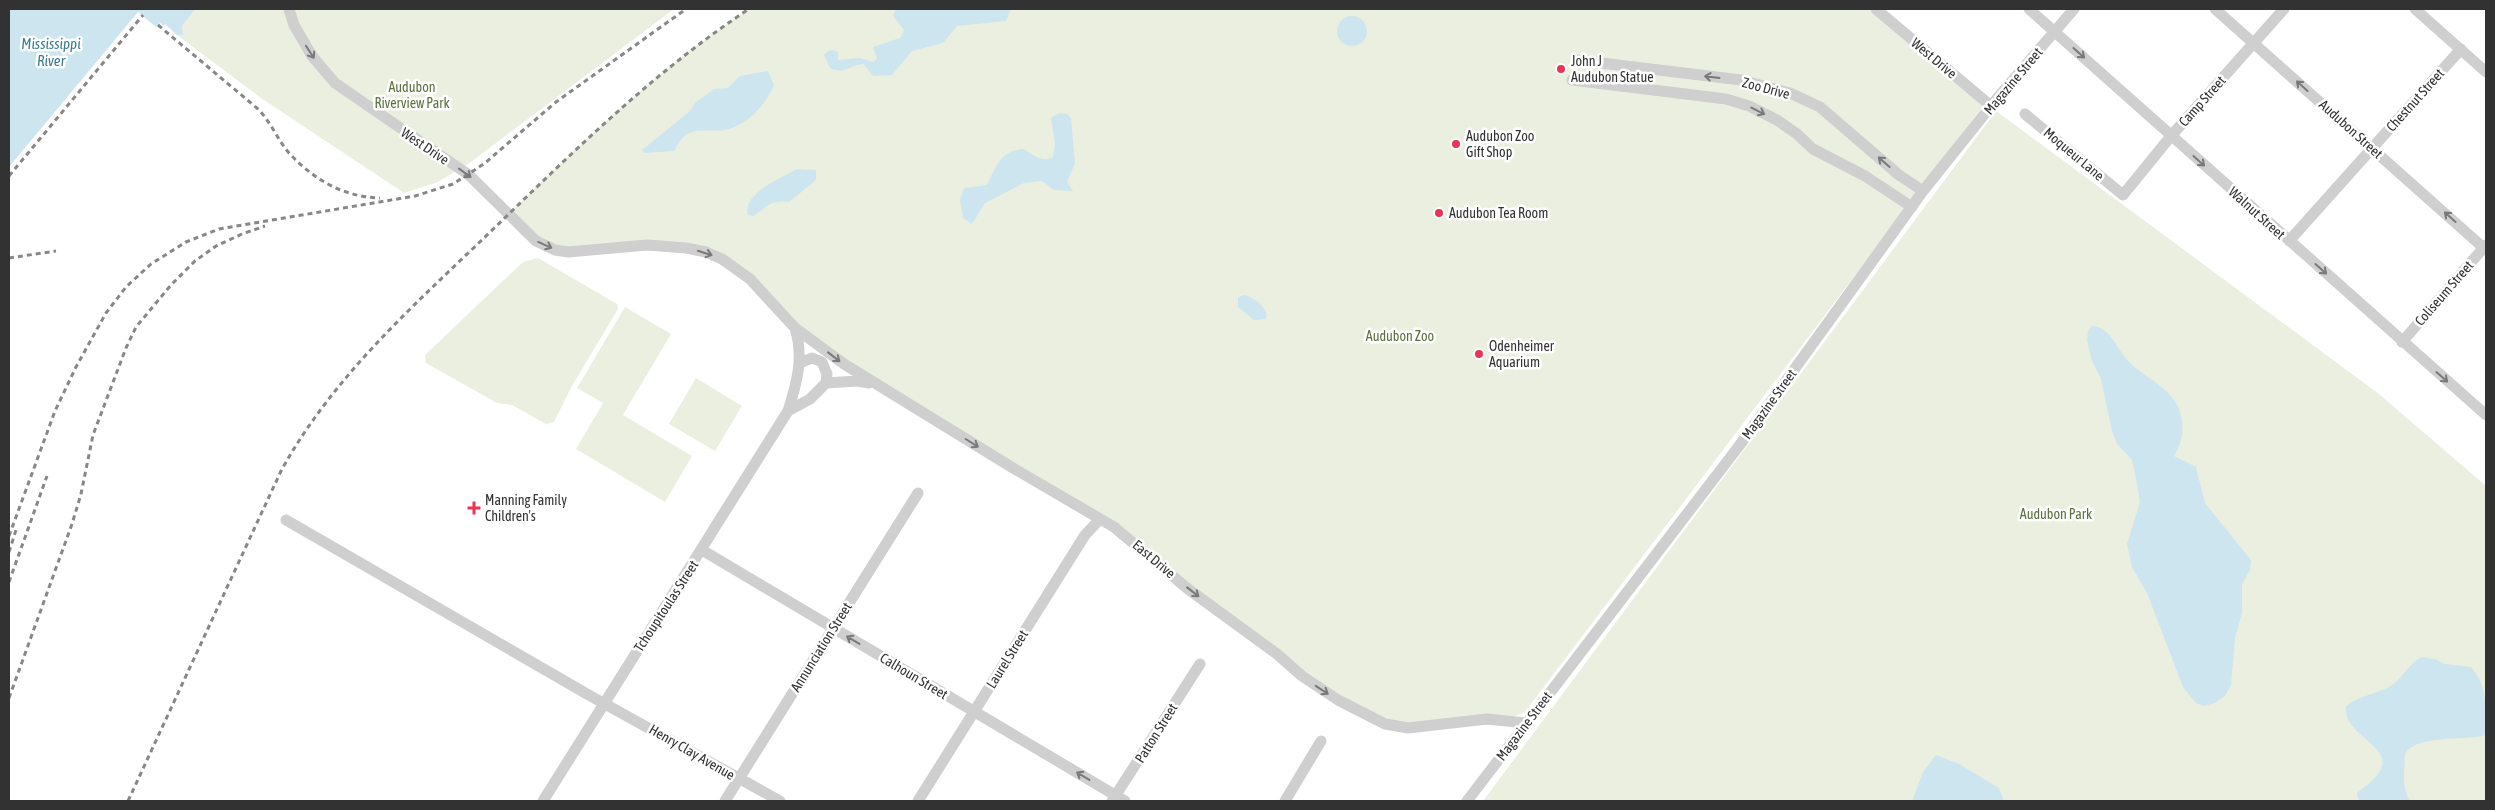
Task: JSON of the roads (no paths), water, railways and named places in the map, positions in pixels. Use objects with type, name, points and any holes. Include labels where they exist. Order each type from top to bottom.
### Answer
[{"type":"street","name":"West Drive","points":[[289,9],[294,25],[312,56],[335,83],[469,175],[536,242],[555,250],[568,252],[648,245],[686,248],[706,252],[738,269],[768,296],[795,328]]},
{"type":"street","name":"Walnut Street","points":[[2029,9],[2289,242],[2486,415]]},
{"type":"street","name":"Magazine Street","points":[[1467,801],[1736,450],[1923,191],[1991,106],[2074,9]]},
{"type":"street","name":"Audubon Street","points":[[2215,9],[2486,248]]},
{"type":"street","name":"Camp Street","points":[[2123,195],[2171,136],[2284,9]]},
{"type":"street","points":[[2415,9],[2486,72]]},
{"type":"street","name":"West Drive","points":[[1884,11],[1991,106]]},
{"type":"street","name":"Chestnut Street","points":[[2289,242],[2461,49]]},
{"type":"street","name":"Zoo Drive","points":[[1577,60],[1741,80],[1790,93],[1820,106],[1899,175],[1923,191]]},
{"type":"street","name":"Zoo Drive","points":[[1572,80],[1726,99],[1749,106],[1784,125],[1813,149],[1865,176],[1912,207]]},
{"type":"street","name":"Moqueur Lane","points":[[2026,114],[2123,195]]},
{"type":"street","name":"Coliseum Street","points":[[2402,342],[2486,248]]},
{"type":"street","name":"East Drive","points":[[795,328],[844,364],[874,383],[1100,519],[1163,566],[1188,589],[1278,654],[1302,676],[1366,716],[1385,724],[1408,728],[1487,719],[1526,723]]},
{"type":"street","name":"Tchoupitoulas Street","points":[[543,801],[788,411],[800,362],[795,328]]},
{"type":"street","points":[[800,362],[812,358],[822,362],[827,374],[826,383],[857,381],[874,383]]},
{"type":"street","name":"Tchoupitoulas Street","points":[[788,411],[810,399],[826,383]]},
{"type":"street","name":"Annunciation Street","points":[[725,801],[918,493]]},
{"type":"street","name":"Laurel Street","points":[[918,801],[1085,535],[1100,519]]},
{"type":"street","name":"Henry Clay Avenue","points":[[286,520],[780,801]]},
{"type":"street","name":"Calhoun Street","points":[[702,550],[974,711],[1118,799]]},
{"type":"street","name":"Patton Street","points":[[1118,799],[1200,664]]},
{"type":"street","points":[[1285,801],[1321,741]]},
{"type":"water","name":"Mississippi River","points":[[9,9],[195,9],[182,26],[183,35],[177,35],[165,24],[164,26],[160,23],[156,27],[138,12],[9,167]]},
{"type":"water","points":[[896,9],[1011,9],[1006,21],[957,26],[943,43],[912,51],[892,75],[873,76],[864,64],[844,70],[830,68],[824,55],[830,51],[838,52],[838,60],[860,58],[874,62],[877,58],[873,47],[900,38],[904,30],[893,16]]},
{"type":"water","points":[[1352,16],[1358,17],[1366,25],[1366,37],[1358,45],[1352,46],[1346,45],[1338,37],[1337,31],[1338,25],[1346,17]]},
{"type":"water","points":[[768,71],[774,85],[770,93],[755,114],[741,124],[724,130],[690,133],[682,138],[674,151],[644,153],[642,150],[689,112],[696,102],[714,89],[728,88],[740,76]]},
{"type":"water","points":[[1059,113],[1067,114],[1071,118],[1075,163],[1067,182],[1073,191],[1054,190],[1042,181],[1024,183],[985,203],[972,224],[963,218],[960,199],[964,188],[987,185],[996,166],[1004,156],[1016,150],[1024,149],[1041,159],[1053,157],[1055,144],[1051,118]]},
{"type":"water","points":[[797,169],[816,170],[816,180],[789,202],[773,203],[753,216],[748,215],[748,207],[757,193]]},
{"type":"water","points":[[1245,295],[1262,306],[1267,316],[1265,319],[1254,320],[1238,307],[1238,297]]},
{"type":"water","points":[[2092,326],[2104,330],[2129,362],[2165,390],[2177,404],[2182,418],[2182,430],[2181,441],[2174,456],[2196,467],[2205,503],[2251,560],[2250,570],[2242,584],[2242,613],[2235,638],[2231,685],[2225,696],[2215,703],[2204,706],[2196,703],[2183,687],[2147,593],[2132,567],[2127,544],[2140,502],[2132,460],[2117,444],[2112,431],[2101,379],[2092,361],[2087,340],[2088,331]]},
{"type":"water","points":[[2422,657],[2435,659],[2445,664],[2471,667],[2477,674],[2485,699],[2486,735],[2429,741],[2410,748],[2405,755],[2404,771],[2405,786],[2410,801],[2361,801],[2358,799],[2357,793],[2378,774],[2382,765],[2381,756],[2352,726],[2347,717],[2346,706],[2392,685],[2412,664]]},
{"type":"water","points":[[1936,755],[1959,764],[1999,788],[2004,801],[1912,801],[1923,772]]},
{"type":"railway","points":[[9,536],[55,411],[76,367],[106,313],[126,287],[151,264],[186,242],[219,229],[415,196],[453,184],[485,163],[556,102],[686,9]]},
{"type":"railway","points":[[128,801],[281,471],[301,437],[324,405],[348,375],[402,317],[581,145],[679,60],[749,9]]},
{"type":"railway","points":[[9,176],[143,15]]},
{"type":"railway","points":[[158,25],[258,109],[267,119],[289,153],[308,171],[341,190],[366,197],[380,198]]},
{"type":"railway","points":[[9,698],[72,524],[81,494],[93,435],[126,348],[136,327],[171,285],[195,261],[216,246],[265,226]]},
{"type":"railway","points":[[9,258],[56,251]]},
{"type":"railway","points":[[9,582],[47,476]]},
{"type":"railway","points":[[9,552],[16,530]]},
{"type":"place","name":"John J Audubon Statue","points":[[1561,69]]},
{"type":"place","name":"Audubon Zoo Gift Shop","points":[[1456,144]]},
{"type":"place","name":"Audubon Tea Room","points":[[1439,213]]},
{"type":"place","name":"Odenheimer Aquarium","points":[[1479,354]]},
{"type":"place","name":"Manning Family Children's","points":[[474,508]]},
{"type":"park label","name":"Audubon Riverview Park","points":[[412,95]]},
{"type":"park label","name":"Audubon Zoo","points":[[1400,336]]},
{"type":"park label","name":"Audubon Park","points":[[2056,514]]}]
